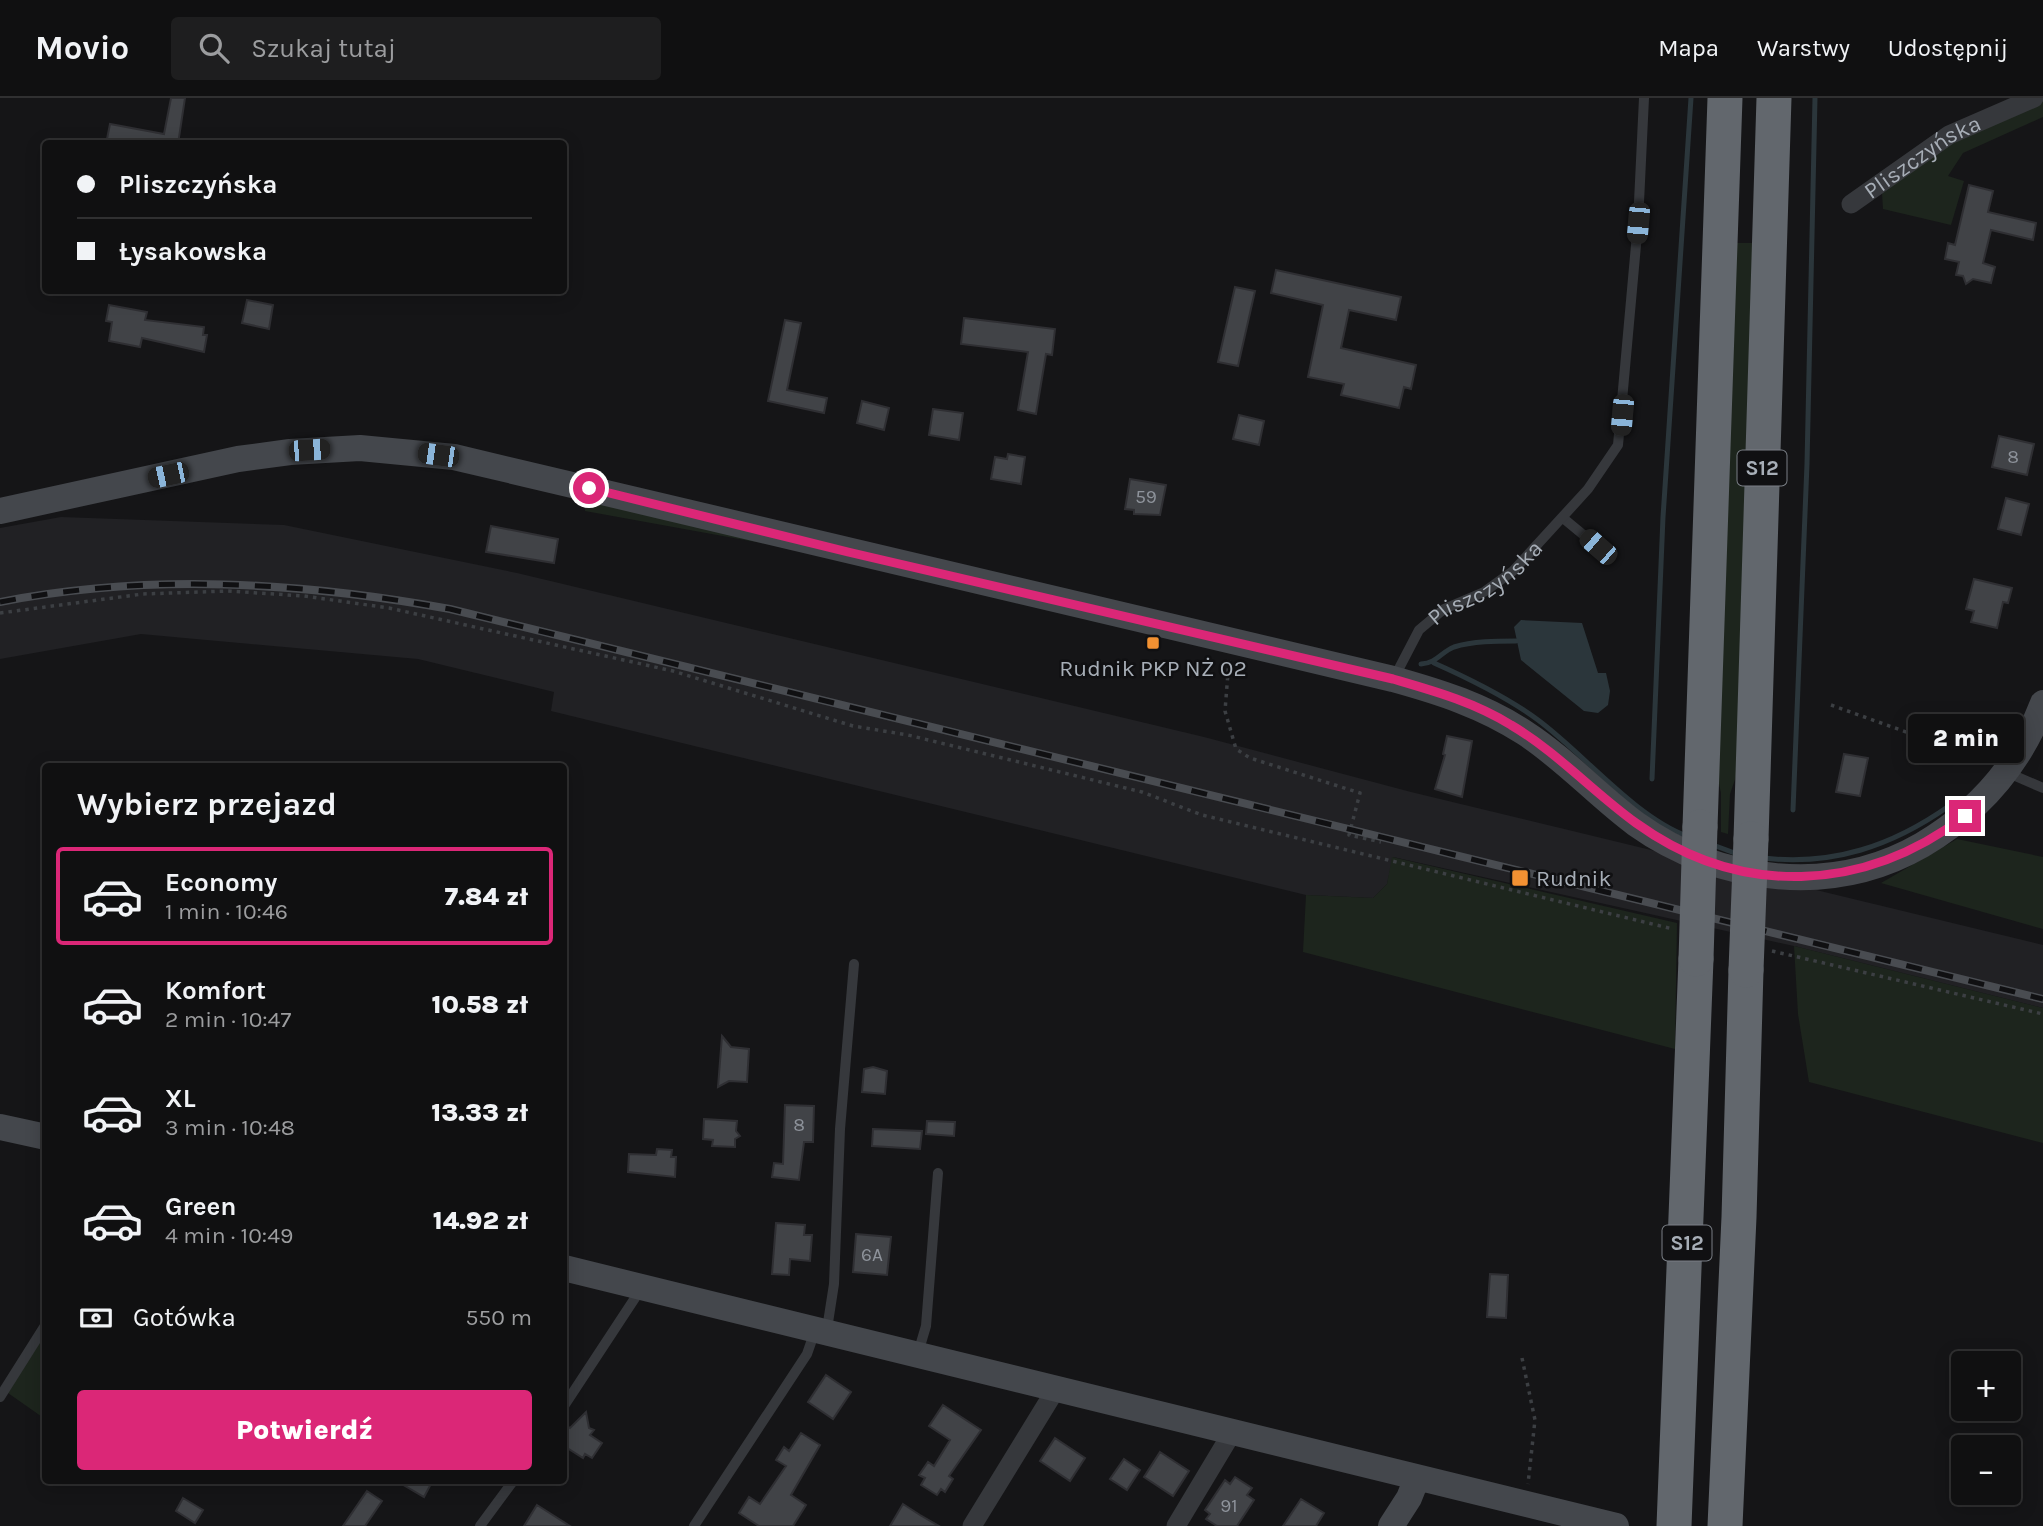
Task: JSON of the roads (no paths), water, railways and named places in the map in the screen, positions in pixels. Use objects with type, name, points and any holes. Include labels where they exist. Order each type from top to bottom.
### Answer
[{"type":"highway","name":"S12","points":[[1725,1526],[1739,1217],[1756,960],[1751,839],[1770,241],[1768,104]]},
{"type":"highway","name":"S12","points":[[1674,1526],[1720,245],[1731,105]]},
{"type":"street","name":"Pliszczyńska","points":[[1852,204],[1949,135],[2034,98]]},
{"type":"street","points":[[0,511],[266,455],[351,448],[423,452],[598,490],[1393,679],[1453,697],[1510,724],[1542,745],[1635,823],[1673,847],[1729,869],[1778,876],[1839,874],[1898,857],[1934,838],[1965,816],[2006,772],[2028,737],[2043,703]]},
{"type":"street","points":[[0,1127],[42,1136]]},
{"type":"street","points":[[567,1269],[1233,1431],[1601,1524]]},
{"type":"street","points":[[972,1526],[1056,1389]]},
{"type":"street","points":[[1176,1526],[1233,1431]]},
{"type":"street","points":[[1391,1526],[1409,1498],[1417,1478]]},
{"type":"lane","name":"Pliszczyńska","points":[[1393,679],[1413,637],[1424,625],[1444,609],[1500,582],[1563,518],[1610,459],[1621,433],[1638,223],[1644,98]]},
{"type":"lane","points":[[1563,518],[1598,547]]},
{"type":"lane","points":[[2006,772],[2043,788]]},
{"type":"lane","points":[[694,1526],[820,1332],[834,1284],[840,1129],[853,964]]},
{"type":"lane","points":[[917,1356],[926,1326],[938,1173]]},
{"type":"lane","points":[[567,1401],[635,1298],[638,1287]]},
{"type":"lane","points":[[0,1397],[42,1330]]},
{"type":"lane","points":[[480,1526],[511,1484]]},
{"type":"waterway","points":[[1652,779],[1663,517],[1691,98]]},
{"type":"waterway","points":[[1793,810],[1807,464],[1815,98]]},
{"type":"waterway","points":[[1421,664],[1431,662],[1461,645],[1516,641]]},
{"type":"waterway","points":[[1434,663],[1488,689],[1526,712],[1648,815],[1687,836]]},
{"type":"waterway","points":[[1763,858],[1814,859],[1861,850],[1906,832],[1949,806]]},
{"type":"waterway","points":[[1713,845],[1740,855]]},
{"type":"railway","points":[[0,602],[112,587],[225,584],[338,592],[450,609],[2043,999]]},
{"type":"place","name":"Rudnik PKP NŻ 02","points":[[1153,643]]},
{"type":"place","name":"Rudnik","points":[[1520,878]]}]
